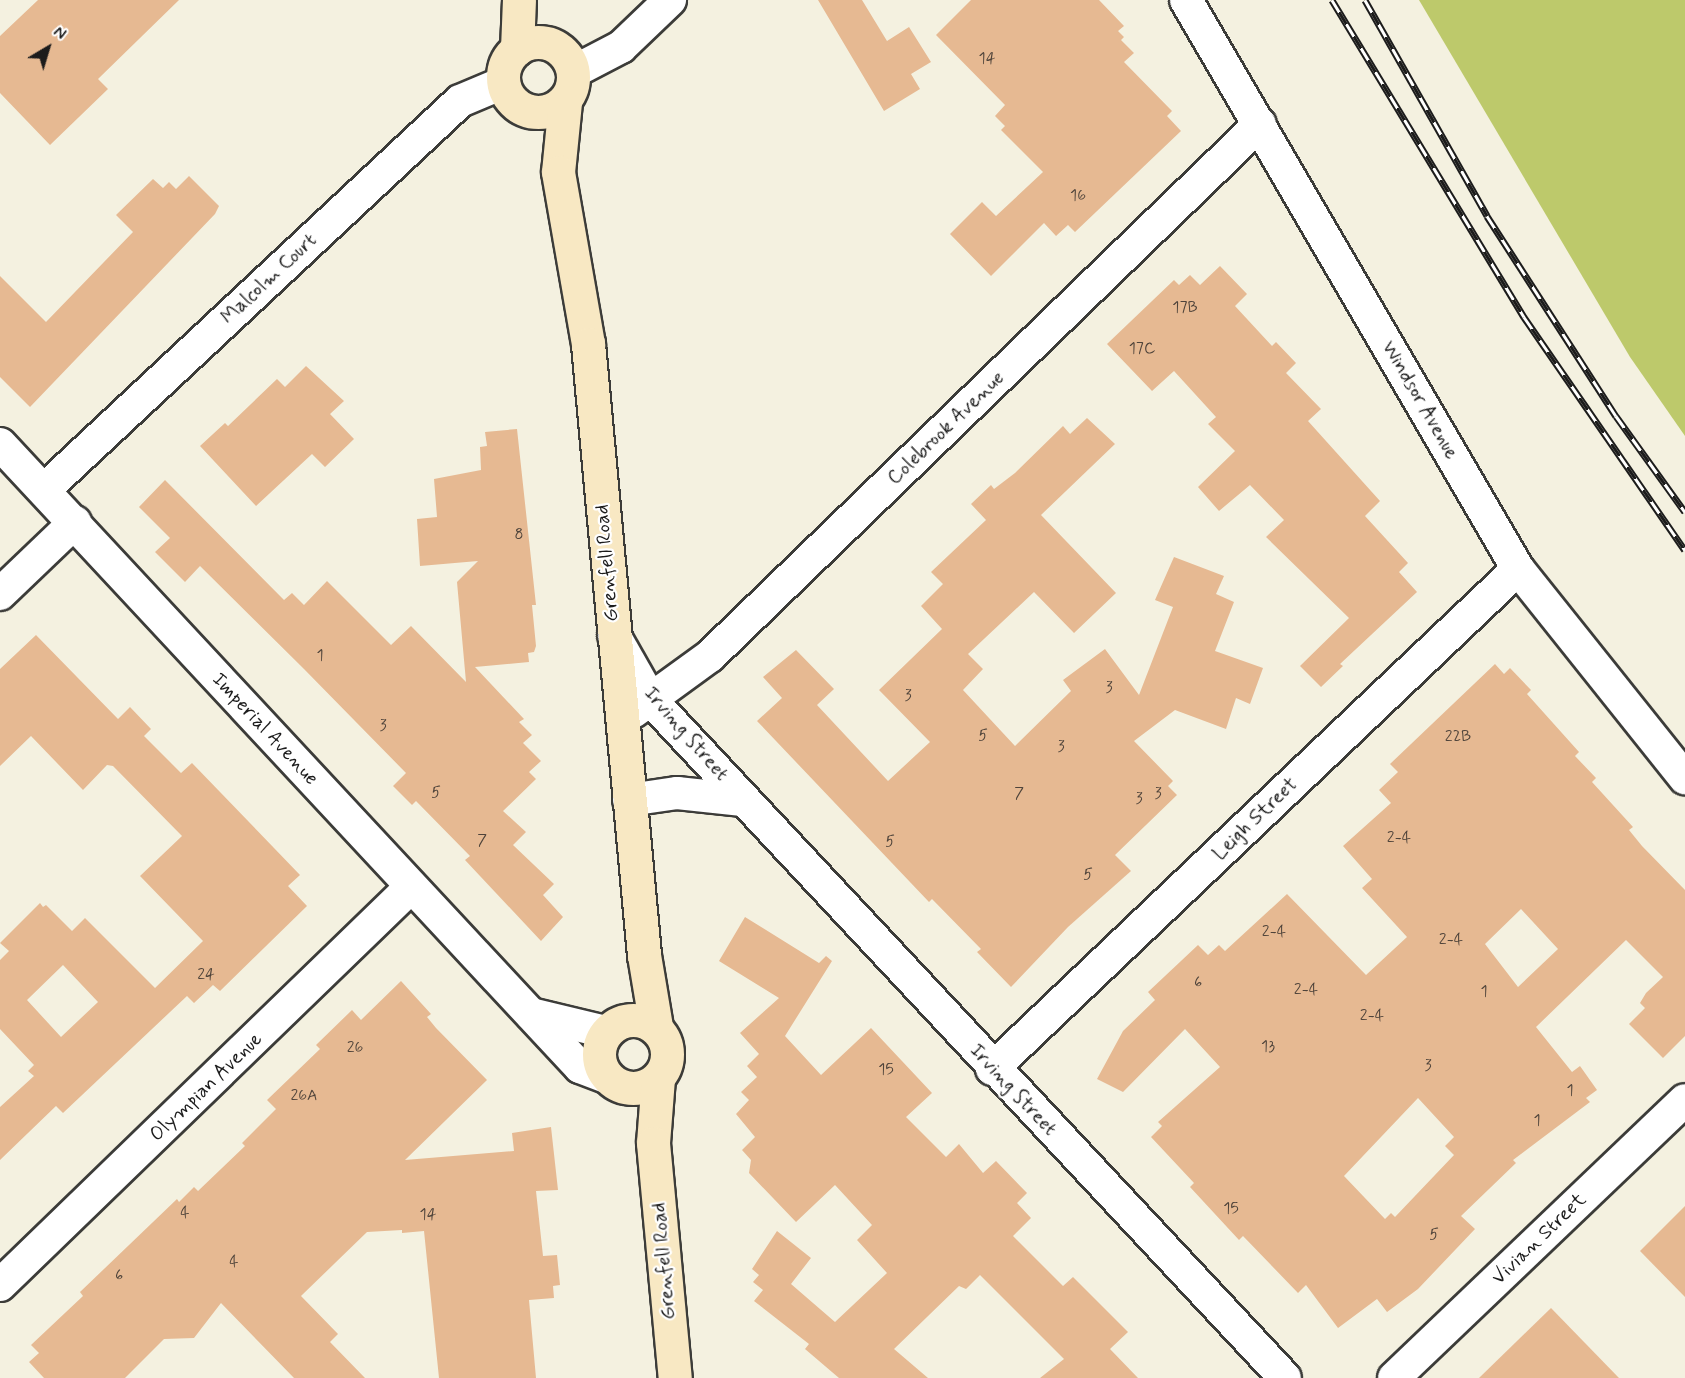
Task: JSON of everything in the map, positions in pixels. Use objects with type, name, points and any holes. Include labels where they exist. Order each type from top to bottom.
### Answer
[{"type":"street","points":[[518,49],[519,0]]},
{"type":"street","points":[[531,0],[550,44],[566,55],[569,87]]},
{"type":"street","points":[[550,44],[527,44],[518,49],[505,64],[503,84],[515,104],[525,111],[547,112],[569,87],[621,47],[670,0]]},
{"type":"street","name":"Windsor Avenue","points":[[1186,0],[1518,569],[1685,778]]},
{"type":"street","name":"Malcolm Court","points":[[45,489],[460,101],[503,84]]},
{"type":"street","name":"Grenfell Road","points":[[569,87],[558,172],[588,344],[644,955],[656,1027],[663,1036],[668,1058],[658,1078],[653,1143],[675,1378]]},
{"type":"street","name":"Grenfell Road","points":[[525,111],[558,172]]},
{"type":"street","name":"Colebrook Avenue","points":[[621,720],[710,656],[1260,124]]},
{"type":"street","name":"Imperial Avenue","points":[[0,444],[45,489],[411,888],[580,1067],[611,1080]]},
{"type":"street","points":[[0,594],[75,522]]},
{"type":"street","name":"Leigh Street","points":[[992,1069],[1518,569]]},
{"type":"street","name":"Irving Street","points":[[614,635],[651,700],[992,1069],[1285,1378]]},
{"type":"street","name":"Irving Street","points":[[629,800],[678,793],[743,800]]},
{"type":"street","name":"Olympian Avenue","points":[[0,1285],[411,888]]},
{"type":"street","name":"Grenfell Road","points":[[644,955],[613,1027],[598,1053],[611,1080],[653,1143]]},
{"type":"street","points":[[531,1014],[613,1027],[638,1020],[656,1027]]},
{"type":"street","points":[[611,1080],[641,1088],[658,1078]]},
{"type":"street","name":"Vivian Street","points":[[1394,1378],[1685,1100]]},
{"type":"green space","points":[[1419,0],[1685,0],[1685,436],[1630,357]]},
{"type":"building","points":[[38,0],[179,0],[98,79],[108,89],[50,145],[0,93],[0,36]]},
{"type":"building","points":[[818,0],[862,0],[887,41],[909,27],[931,62],[911,74],[920,89],[884,111]]},
{"type":"building","points":[[971,0],[1099,0],[1124,26],[1118,31],[1124,37],[1121,40],[1134,53],[1124,62],[1172,111],[1167,116],[1181,131],[1075,232],[1068,225],[1056,236],[1044,223],[991,276],[950,234],[982,202],[996,216],[1043,172],[1001,130],[1005,126],[995,116],[1005,105],[936,35]]},
{"type":"building","points":[[189,176],[219,206],[215,214],[30,407],[0,377],[0,276],[46,322],[133,232],[116,215],[153,179],[163,188],[169,182],[176,189]]},
{"type":"building","points":[[1220,266],[1247,294],[1235,306],[1272,346],[1276,342],[1296,363],[1286,373],[1321,409],[1308,421],[1380,501],[1365,516],[1408,563],[1399,572],[1417,592],[1340,664],[1343,666],[1321,687],[1300,666],[1349,618],[1266,537],[1284,520],[1250,485],[1219,511],[1198,487],[1235,451],[1208,424],[1216,417],[1174,371],[1152,391],[1107,344],[1174,280],[1179,285],[1190,275],[1200,285]]},
{"type":"building","points":[[306,366],[344,401],[330,414],[354,439],[325,467],[312,454],[256,506],[200,446],[225,423],[228,426],[277,379],[285,387]]},
{"type":"building","points":[[1087,418],[1115,444],[1041,515],[1116,593],[1074,633],[1034,592],[968,654],[983,669],[963,690],[1015,746],[1071,691],[1063,680],[1105,649],[1139,695],[1173,607],[1155,600],[1174,557],[1224,576],[1216,594],[1234,602],[1215,651],[1263,668],[1250,704],[1236,698],[1226,729],[1175,710],[1134,741],[1173,781],[1168,786],[1177,795],[1115,855],[1131,871],[1068,927],[1011,987],[977,952],[981,949],[932,899],[929,902],[757,721],[782,698],[763,677],[796,650],[834,689],[817,705],[888,781],[930,742],[879,690],[942,629],[921,606],[943,584],[931,572],[986,520],[971,504],[991,485],[994,489],[1015,473],[1063,426],[1070,434]]},
{"type":"building","points":[[517,429],[536,605],[532,605],[536,646],[534,652],[528,653],[529,662],[475,667],[524,719],[519,722],[532,735],[523,743],[541,761],[529,772],[536,779],[503,811],[526,832],[513,845],[554,884],[543,895],[563,917],[541,941],[465,860],[470,856],[416,801],[412,805],[393,786],[406,773],[304,669],[200,566],[185,582],[155,552],[170,538],[139,507],[165,480],[284,600],[292,593],[304,605],[327,581],[391,645],[411,626],[466,682],[457,582],[478,561],[420,566],[417,519],[437,517],[434,479],[481,470],[480,447],[487,446],[485,432]]},
{"type":"building","points":[[36,635],[118,719],[130,707],[151,729],[144,736],[181,773],[192,763],[300,875],[288,886],[307,906],[220,991],[213,985],[194,1003],[187,996],[63,1113],[56,1106],[0,1160],[0,1107],[34,1076],[28,1071],[34,1065],[0,1029],[0,960],[9,951],[0,943],[40,903],[43,907],[46,905],[72,931],[85,918],[155,988],[203,941],[140,876],[182,836],[113,766],[107,765],[83,790],[31,736],[0,766],[0,669]],"holes":[[[63,965],[98,1002],[61,1037],[27,1000]]]},
{"type":"building","points":[[1495,664],[1504,674],[1510,668],[1531,690],[1527,694],[1579,752],[1575,756],[1596,778],[1592,782],[1633,827],[1629,830],[1685,890],[1685,1036],[1663,1058],[1629,1024],[1645,1008],[1640,1003],[1646,993],[1663,977],[1626,940],[1536,1027],[1572,1072],[1580,1066],[1597,1090],[1586,1098],[1590,1102],[1513,1160],[1516,1163],[1461,1216],[1475,1229],[1418,1289],[1387,1312],[1377,1299],[1338,1328],[1306,1285],[1298,1293],[1243,1236],[1239,1240],[1190,1187],[1194,1183],[1151,1137],[1162,1126],[1158,1122],[1220,1067],[1185,1029],[1123,1092],[1097,1079],[1123,1031],[1155,1000],[1148,992],[1198,945],[1208,955],[1219,945],[1225,951],[1287,894],[1366,975],[1407,937],[1362,888],[1372,879],[1343,846],[1391,803],[1379,790],[1398,772],[1390,764]],"holes":[[[1521,909],[1558,949],[1518,987],[1485,944]],[[1418,1098],[1454,1137],[1445,1146],[1454,1155],[1395,1217],[1391,1213],[1385,1219],[1344,1176]]]},
{"type":"building","points":[[745,917],[819,963],[826,956],[832,961],[785,1036],[821,1075],[871,1028],[932,1093],[906,1117],[946,1157],[959,1144],[983,1173],[996,1161],[1027,1193],[1017,1203],[1031,1218],[1013,1236],[1063,1286],[1073,1277],[1128,1332],[1110,1349],[1138,1378],[1040,1378],[1064,1359],[980,1275],[966,1289],[959,1286],[894,1349],[928,1378],[839,1378],[805,1349],[809,1344],[754,1301],[763,1290],[753,1282],[759,1275],[752,1269],[777,1231],[811,1258],[791,1284],[835,1322],[887,1273],[857,1240],[872,1225],[835,1185],[796,1222],[749,1173],[751,1160],[742,1150],[755,1137],[736,1114],[749,1100],[741,1092],[757,1077],[747,1066],[759,1054],[740,1033],[779,998],[719,961]]},
{"type":"building","points":[[401,981],[431,1014],[427,1017],[436,1028],[487,1080],[405,1160],[514,1151],[512,1133],[551,1127],[558,1190],[536,1191],[543,1256],[557,1255],[560,1285],[553,1286],[554,1298],[529,1300],[536,1378],[439,1378],[424,1231],[402,1233],[402,1230],[367,1232],[301,1296],[338,1334],[330,1342],[365,1378],[294,1378],[221,1303],[194,1338],[164,1339],[125,1378],[44,1378],[29,1362],[39,1353],[31,1345],[83,1296],[80,1292],[177,1199],[179,1202],[194,1187],[198,1191],[245,1146],[242,1143],[276,1109],[267,1100],[320,1049],[316,1045],[352,1010],[361,1020]]},
{"type":"building","points":[[1685,1206],[1685,1297],[1640,1251]]},
{"type":"building","points":[[1551,1308],[1619,1378],[1479,1378]]},
{"type":"railway","points":[[1332,0],[1524,317],[1685,550]]},
{"type":"railway","points":[[1365,0],[1487,216],[1616,416],[1685,512]]}]
